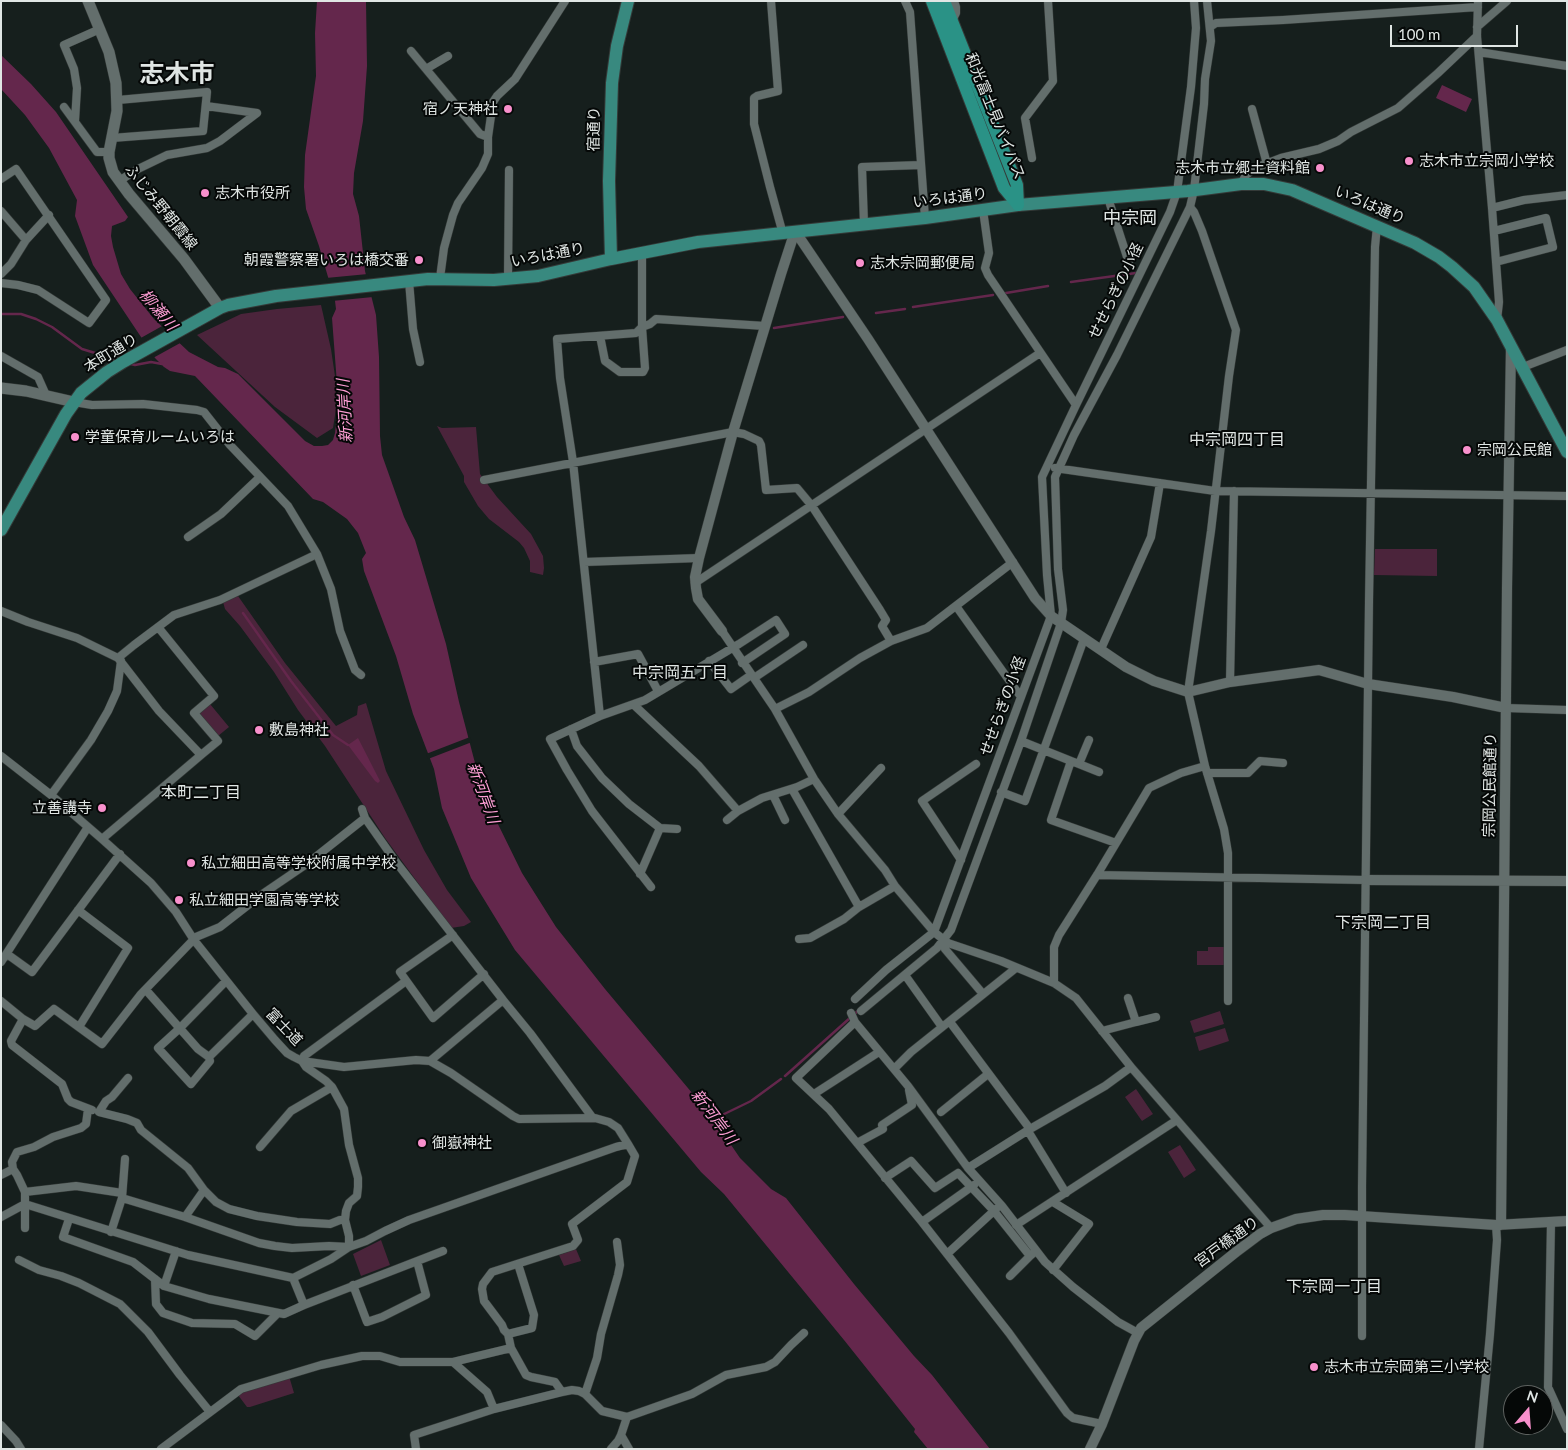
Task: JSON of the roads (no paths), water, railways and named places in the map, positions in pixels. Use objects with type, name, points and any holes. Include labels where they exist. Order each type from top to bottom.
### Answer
[{"type":"highway","name":"和光富士見バイパス","points":[[932,1],[1004,188],[1018,205]]},
{"type":"highway","name":"和光富士見バイパス","points":[[944,1],[1017,185],[1018,205]]},
{"type":"main road","name":"ふじみ野朝霞線","points":[[88,1],[112,62],[116,83],[118,100],[109,152],[110,165],[119,182],[184,259],[220,308]]},
{"type":"main road","name":"宿通り","points":[[611,258],[609,182],[611,92],[616,46],[628,1]]},
{"type":"main road","name":"いろは通り","points":[[220,308],[257,298],[403,281],[440,278],[481,280],[538,276],[611,258],[642,254],[698,242],[925,218],[1018,205],[1185,191],[1241,184],[1264,184],[1292,190],[1377,226],[1415,243],[1440,257],[1452,267],[1474,288],[1497,320],[1565,444]]},
{"type":"main road","name":"本町通り","points":[[1,530],[26,483],[81,393],[107,372],[220,308]]},
{"type":"main road","points":[[1,388],[26,391],[74,402]]},
{"type":"street","points":[[440,278],[444,248],[451,220],[458,203],[476,178],[485,160],[492,106],[497,96],[515,79],[565,1]]},
{"type":"street","points":[[771,1],[778,91],[754,98],[754,124],[770,187],[789,233],[868,339],[1036,598],[1056,619],[1126,667],[1154,681],[1188,692],[1230,682],[1319,670],[1368,684],[1453,697],[1506,708],[1567,710]]},
{"type":"street","points":[[904,1],[910,12],[925,218]]},
{"type":"street","points":[[952,21],[956,14],[954,1]]},
{"type":"street","points":[[1032,158],[1025,118],[1053,81],[1048,1]]},
{"type":"street","name":"せせらぎの小径","points":[[934,932],[1021,697],[1056,619],[1047,575],[1042,479],[1054,468],[1074,435],[1117,355],[1190,207],[1185,191],[1196,28],[1194,1]]},
{"type":"street","name":"せせらぎの小径","points":[[1054,468],[1076,405],[1170,212],[1185,191],[1204,104],[1205,79],[1211,41],[1207,1]]},
{"type":"street","points":[[1241,184],[1246,175],[1255,168],[1281,158],[1319,149],[1338,141],[1351,132],[1398,108],[1438,73],[1507,1]]},
{"type":"street","points":[[1210,27],[1216,23],[1282,20],[1478,4],[1477,31],[1499,302],[1497,320]]},
{"type":"street","points":[[75,121],[77,88],[74,69],[64,45],[100,29]]},
{"type":"street","points":[[411,51],[480,134],[488,137]]},
{"type":"street","points":[[1479,52],[1567,66]]},
{"type":"street","points":[[426,69],[448,56]]},
{"type":"street","points":[[112,138],[203,131],[207,92],[118,100]]},
{"type":"street","points":[[119,182],[138,169],[167,155],[207,148],[220,141],[257,113],[206,106]]},
{"type":"street","points":[[64,107],[97,152],[109,152]]},
{"type":"street","points":[[1252,109],[1267,164]]},
{"type":"street","points":[[864,224],[862,167],[921,165]]},
{"type":"street","points":[[1,179],[16,168],[106,300],[89,323],[38,290],[1,283]]},
{"type":"street","points":[[508,279],[509,170]]},
{"type":"street","points":[[1492,208],[1524,200],[1567,195]]},
{"type":"street","points":[[1108,198],[1129,262]]},
{"type":"street","points":[[1190,207],[1202,230],[1236,330],[1188,692],[1206,770],[1224,829],[1228,853],[1228,1001]]},
{"type":"street","points":[[982,210],[989,253],[986,268],[988,275],[1076,405]]},
{"type":"street","points":[[1,211],[26,240]]},
{"type":"street","points":[[1,274],[12,264],[26,240],[49,215]]},
{"type":"street","points":[[1494,231],[1546,218],[1553,247],[1496,262]]},
{"type":"street","points":[[1362,1336],[1368,684],[1374,256],[1377,226]]},
{"type":"street","points":[[789,233],[765,326],[733,432],[699,558],[695,583],[698,599],[776,709],[814,779],[838,814],[934,932],[948,942],[1054,983],[1076,998],[1131,1067],[1271,1228]]},
{"type":"street","points":[[600,336],[605,360],[620,372],[643,372],[645,368],[642,327],[642,254]]},
{"type":"street","points":[[403,281],[420,362]]},
{"type":"street","points":[[600,716],[573,462],[560,378],[557,339],[636,333],[642,327],[656,320],[765,326]]},
{"type":"street","name":"宗岡公民館通り","points":[[1498,1225],[1511,346]]},
{"type":"street","points":[[1523,367],[1567,350]]},
{"type":"street","points":[[695,583],[1040,353]]},
{"type":"street","points":[[1,356],[38,377],[46,395]]},
{"type":"street","points":[[74,402],[92,405],[143,404],[204,412],[230,445],[288,506],[316,554],[331,589],[340,631],[355,670],[361,675]]},
{"type":"street","points":[[484,480],[733,432],[744,434],[758,441],[761,445],[766,490],[797,488],[812,506],[886,620],[882,626],[891,641]]},
{"type":"street","points":[[861,1010],[937,948],[951,930],[1021,741],[1056,619],[1064,610],[1058,569],[1054,468],[1216,491],[1567,496]]},
{"type":"street","points":[[188,537],[221,514],[260,477]]},
{"type":"street","points":[[1100,649],[1151,537],[1160,484]]},
{"type":"street","points":[[1230,682],[1234,491]]},
{"type":"street","points":[[51,795],[91,740],[108,712],[117,691],[120,660],[174,615],[220,600],[316,554]]},
{"type":"street","points":[[584,562],[699,558]]},
{"type":"street","points":[[776,709],[809,692],[860,658],[891,641],[927,628],[1013,562]]},
{"type":"street","points":[[956,606],[1021,697]]},
{"type":"street","points":[[1,611],[77,638],[120,660],[159,711],[201,755]]},
{"type":"street","points":[[651,887],[592,811],[550,739],[600,716],[634,705],[739,644],[776,620],[785,634],[742,663]]},
{"type":"street","points":[[102,839],[218,740],[194,713],[214,696],[158,627]]},
{"type":"street","points":[[1002,792],[1025,800],[1084,639]]},
{"type":"street","points":[[709,661],[731,689],[804,645]]},
{"type":"street","points":[[594,662],[638,654],[658,691]]},
{"type":"street","points":[[634,705],[699,766],[738,811]]},
{"type":"street","points":[[572,729],[577,746],[602,778],[629,804],[660,828],[677,829]]},
{"type":"street","points":[[1080,764],[1089,740]]},
{"type":"street","points":[[1021,741],[1099,772]]},
{"type":"street","name":"富士道","points":[[1,756],[51,795],[120,854],[163,896],[226,981],[287,1053],[302,1061],[344,1067],[416,1060],[430,1061]]},
{"type":"street","points":[[1071,761],[1051,820],[1116,842]]},
{"type":"street","points":[[1054,983],[1054,947],[1068,919],[1097,875],[1149,788],[1182,773],[1206,770],[1248,773],[1260,761],[1282,763]]},
{"type":"street","points":[[961,860],[922,800],[976,764]]},
{"type":"street","points":[[838,814],[881,768]]},
{"type":"street","points":[[727,820],[738,811],[762,798],[797,788],[814,779]]},
{"type":"street","points":[[792,789],[859,907]]},
{"type":"street","points":[[774,795],[785,820]]},
{"type":"street","points":[[362,809],[364,818],[503,1000],[530,1032],[592,1117]]},
{"type":"street","points":[[1,1001],[35,1026],[54,1009],[102,1044],[146,990],[196,937],[220,928],[261,895],[308,863],[364,818]]},
{"type":"street","points":[[1,962],[88,827]]},
{"type":"street","points":[[640,874],[660,828]]},
{"type":"street","points":[[7,954],[32,972],[120,854]]},
{"type":"street","points":[[1097,875],[1366,880],[1567,881]]},
{"type":"street","points":[[799,939],[810,938],[896,886]]},
{"type":"street","points":[[78,910],[128,948],[79,1027]]},
{"type":"street","points":[[855,999],[886,970],[934,932]]},
{"type":"street","points":[[453,935],[400,972],[433,1018],[484,974]]},
{"type":"street","points":[[944,939],[945,949],[983,994]]},
{"type":"street","points":[[894,1069],[911,1052],[1016,968]]},
{"type":"street","points":[[905,975],[942,1027]]},
{"type":"street","points":[[226,981],[158,1048],[191,1084],[210,1061],[209,1057],[253,1014]]},
{"type":"street","points":[[349,1247],[349,1236],[345,1220],[346,1211],[349,1204],[357,1196],[358,1178],[349,1145],[344,1109],[332,1087],[306,1067],[302,1061],[304,1056],[406,981]]},
{"type":"street","points":[[146,990],[198,1049],[209,1057]]},
{"type":"street","points":[[1128,998],[1136,1022]]},
{"type":"street","points":[[503,1000],[430,1061],[451,1073],[513,1116],[519,1118],[562,1119],[592,1117],[608,1122],[618,1128],[635,1156],[627,1182],[572,1224],[578,1240],[573,1246],[492,1272],[483,1284],[484,1301],[508,1334],[511,1348],[526,1375],[531,1378],[555,1382],[562,1392]]},
{"type":"street","points":[[852,1013],[855,1022],[908,1086],[968,1168],[1002,1206],[1033,1254]]},
{"type":"street","points":[[1102,1030],[1156,1016]]},
{"type":"street","points":[[23,1019],[11,1041],[12,1045],[62,1084],[71,1102],[88,1109],[137,1123],[141,1130],[188,1168],[204,1190],[216,1202],[229,1209],[257,1216],[320,1225],[345,1220]]},
{"type":"street","points":[[855,1022],[796,1078],[830,1109],[922,1222],[1010,1333],[1067,1413],[1073,1418],[1102,1424]]},
{"type":"street","points":[[950,1022],[1029,1130],[1066,1193]]},
{"type":"street","points":[[814,1094],[879,1052]]},
{"type":"street","points":[[968,1168],[1105,1086],[1131,1067]]},
{"type":"street","points":[[940,1112],[988,1074]]},
{"type":"street","points":[[99,1112],[106,1101],[112,1097],[128,1078]]},
{"type":"street","points":[[857,1143],[883,1129],[882,1125],[912,1106],[908,1086]]},
{"type":"street","points":[[260,1147],[292,1111],[332,1087]]},
{"type":"street","points":[[25,1228],[26,1192],[13,1169],[12,1162],[17,1152],[81,1128],[86,1124],[88,1109]]},
{"type":"street","points":[[1016,1225],[1177,1120]]},
{"type":"street","points":[[1,1218],[25,1204],[188,1255],[293,1278],[331,1259],[349,1247],[366,1241],[385,1230],[409,1220],[628,1144]]},
{"type":"street","points":[[111,1232],[122,1196],[125,1159]]},
{"type":"street","points":[[885,1178],[912,1161],[935,1188],[958,1172],[1033,1254],[1118,1322],[1138,1333]]},
{"type":"street","points":[[1,1175],[13,1169]]},
{"type":"street","points":[[922,1222],[979,1181]]},
{"type":"street","points":[[26,1192],[76,1186],[122,1196],[225,1232],[275,1246],[292,1248],[349,1247]]},
{"type":"street","points":[[186,1217],[204,1190]]},
{"type":"street","points":[[1053,1202],[1089,1224],[1053,1270]]},
{"type":"street","points":[[947,1254],[1002,1206]]},
{"type":"street","name":"宮戸橋通り","points":[[1090,1449],[1102,1424],[1138,1333],[1145,1323],[1271,1228],[1296,1219],[1323,1215],[1498,1225],[1567,1222]]},
{"type":"street","points":[[68,1219],[63,1237],[133,1262],[164,1286],[209,1299],[284,1314],[353,1285],[443,1251]]},
{"type":"street","points":[[1551,1222],[1548,1387],[1567,1428]]},
{"type":"street","points":[[1479,1449],[1498,1225]]},
{"type":"street","points":[[586,1394],[620,1265],[616,1242]]},
{"type":"street","points":[[164,1286],[176,1250]]},
{"type":"street","points":[[1010,1276],[1033,1254]]},
{"type":"street","points":[[18,1260],[39,1270],[79,1283],[120,1304],[148,1332],[210,1412]]},
{"type":"street","points":[[353,1285],[367,1322],[382,1317],[426,1296],[417,1261]]},
{"type":"street","points":[[508,1334],[532,1328],[534,1315],[518,1264]]},
{"type":"street","points":[[293,1278],[304,1305]]},
{"type":"street","points":[[155,1279],[156,1304],[163,1313],[192,1323],[235,1324],[255,1336],[278,1313]]},
{"type":"street","points":[[416,1449],[414,1435],[494,1409],[572,1390],[586,1394],[602,1412],[627,1418],[692,1394],[726,1375],[766,1367],[774,1362],[804,1333]]},
{"type":"street","points":[[165,1448],[241,1389],[362,1356],[380,1356],[400,1362],[453,1362],[511,1348]]},
{"type":"street","points":[[453,1362],[487,1392],[494,1409]]},
{"type":"street","points":[[611,1449],[621,1436],[627,1418]]},
{"type":"street","points":[[1,1425],[16,1440],[21,1449]]},
{"type":"street","points":[[621,1436],[629,1449]]},
{"type":"water","name":"新河岸川","points":[[317,1],[366,1],[367,66],[363,121],[354,173],[353,194],[359,216],[365,271],[376,315],[382,455],[404,517],[415,540],[446,644],[480,782],[494,816],[522,873],[556,927],[703,1106],[712,1109],[724,1124],[727,1139],[740,1158],[771,1189],[786,1198],[854,1284],[932,1375],[990,1449],[928,1449],[914,1432],[915,1429],[844,1340],[724,1194],[701,1172],[515,950],[471,878],[442,808],[434,769],[413,714],[396,656],[364,571],[362,559],[366,553],[358,533],[347,519],[323,502],[313,499],[195,376],[170,371],[155,358],[93,265],[75,216],[77,200],[49,148],[25,115],[1,89],[1,55],[56,112],[128,217],[125,221],[112,226],[113,247],[121,274],[130,289],[154,319],[189,352],[218,367],[238,374],[305,441],[314,446],[328,445],[333,440],[335,433],[338,397],[332,318],[336,309],[319,246],[306,209],[304,187],[305,155],[316,76],[315,33]]},
{"type":"water","points":[[1442,85],[1472,99],[1466,112],[1436,98]]},
{"type":"water","points":[[358,738],[380,781],[378,783],[348,745]]},
{"type":"waterway","points":[[1071,282],[1136,273]]},
{"type":"waterway","points":[[1006,293],[1048,286]]},
{"type":"waterway","points":[[913,307],[993,295]]},
{"type":"waterway","points":[[876,313],[905,309]]},
{"type":"waterway","points":[[1,314],[21,314],[36,319],[52,327],[82,349],[118,360]]},
{"type":"waterway","points":[[774,328],[843,317]]},
{"type":"waterway","points":[[131,364],[151,362],[162,364]]},
{"type":"waterway","points":[[243,613],[291,681],[333,735],[348,745]]},
{"type":"waterway","points":[[785,1076],[860,1009]]},
{"type":"waterway","name":"新河岸川","points":[[716,1118],[751,1101],[781,1079]]},
{"type":"place","name":"宿ノ天神社","points":[[508,109]]},
{"type":"place","name":"志木市立宗岡小学校","points":[[1409,161]]},
{"type":"place","name":"志木市立郷土資料館","points":[[1320,168]]},
{"type":"place","name":"志木市役所","points":[[205,193]]},
{"type":"place","name":"朝霞警察署いろは橋交番","points":[[419,260]]},
{"type":"place","name":"志木宗岡郵便局","points":[[860,263]]},
{"type":"place","name":"学童保育ルームいろは","points":[[75,437]]},
{"type":"place","name":"宗岡公民館","points":[[1467,450]]},
{"type":"place","name":"敷島神社","points":[[259,730]]},
{"type":"place","name":"立善講寺","points":[[102,808]]},
{"type":"place","name":"私立細田高等学校附属中学校","points":[[191,863]]},
{"type":"place","name":"私立細田学園高等学校","points":[[179,900]]},
{"type":"place","name":"御嶽神社","points":[[422,1143]]},
{"type":"place","name":"志木市立宗岡第三小学校","points":[[1314,1367]]},
{"type":"district","name":"志木市","points":[[177,74]]},
{"type":"district","name":"中宗岡","points":[[1130,218]]},
{"type":"district","name":"中宗岡四丁目","points":[[1237,440]]},
{"type":"district","name":"中宗岡五丁目","points":[[680,673]]},
{"type":"district","name":"本町二丁目","points":[[201,793]]},
{"type":"district","name":"下宗岡二丁目","points":[[1383,923]]},
{"type":"district","name":"下宗岡一丁目","points":[[1334,1287]]},
{"type":"water label","name":"柳瀬川","points":[[158,310]]}]
